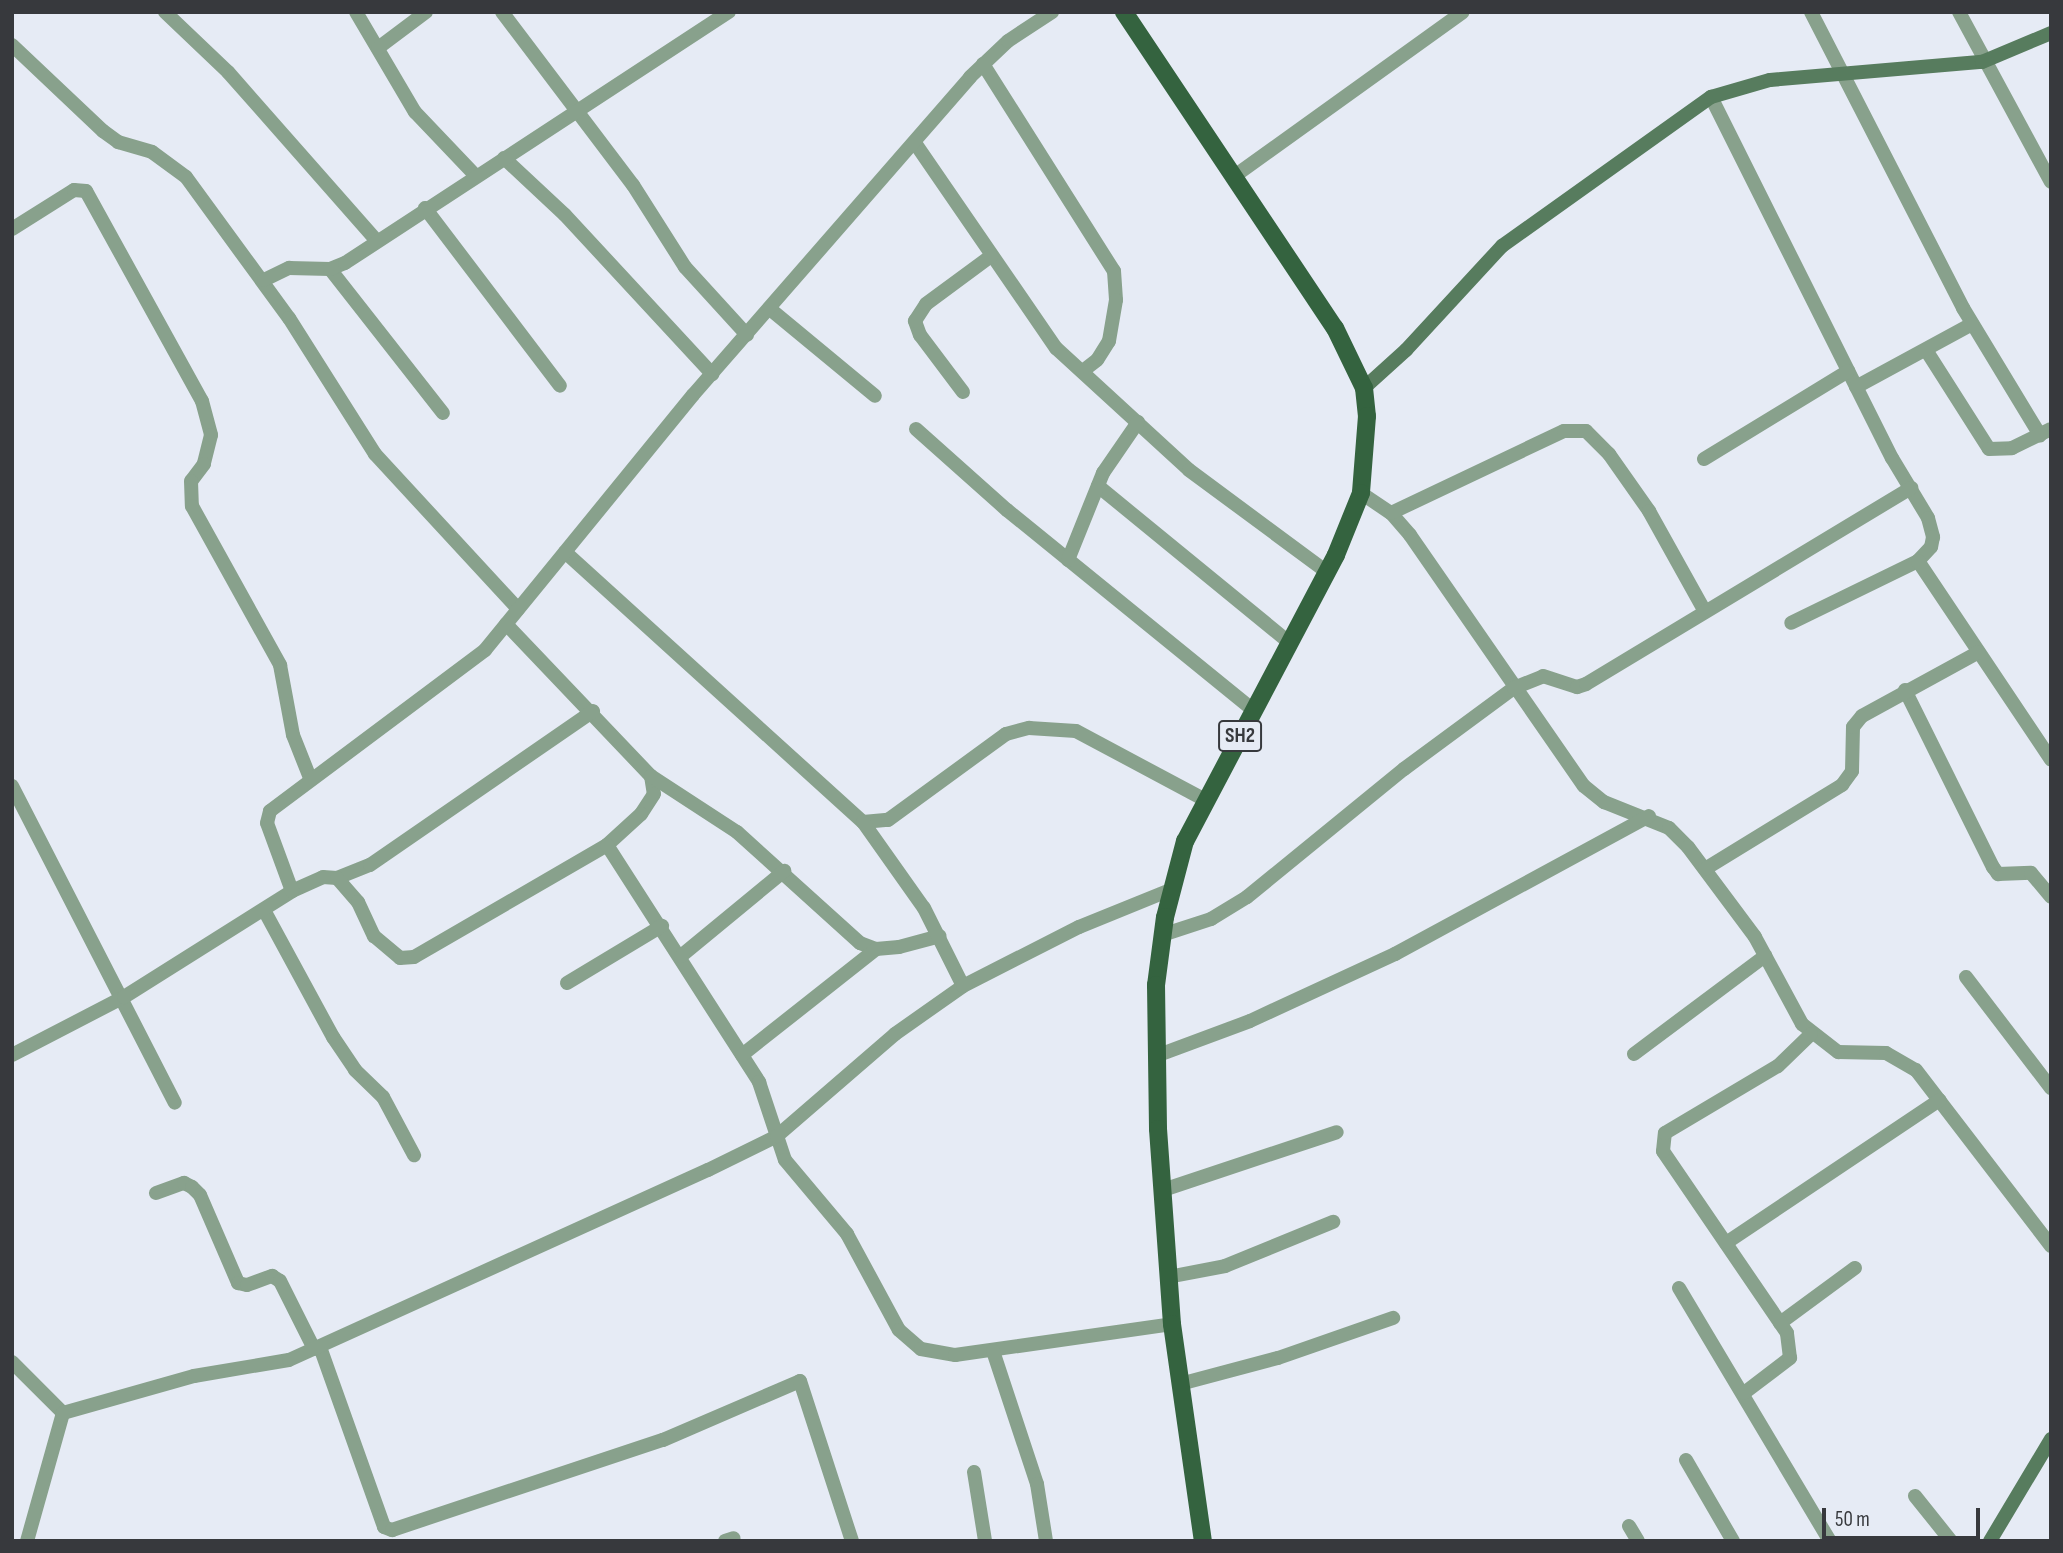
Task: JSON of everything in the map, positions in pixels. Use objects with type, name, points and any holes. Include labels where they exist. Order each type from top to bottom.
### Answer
[{"type":"main road","name":"SH2","points":[[1124,12],[1236,175],[1335,328],[1364,388],[1366,455],[1361,493],[1328,573],[1185,841],[1170,890],[1156,985],[1156,1056],[1168,1277],[1172,1324],[1203,1541]]},
{"type":"street","points":[[165,12],[277,124],[376,240]]},
{"type":"street","points":[[356,12],[415,112],[477,176]]},
{"type":"street","points":[[378,48],[426,12]]},
{"type":"street","points":[[502,12],[578,111],[685,267],[747,335]]},
{"type":"street","points":[[264,280],[289,268],[330,269],[729,12]]},
{"type":"street","points":[[292,891],[267,823],[270,811],[310,778],[459,672],[506,624],[712,373],[983,64],[1008,41],[1052,12]]},
{"type":"street","points":[[1236,175],[1463,12]]},
{"type":"street","points":[[1811,12],[1972,324],[2045,432],[2012,448],[1989,449],[1926,349]]},
{"type":"street","points":[[1959,12],[1982,62],[2051,182]]},
{"type":"street","points":[[1364,388],[1406,350],[1502,246],[1711,97],[1770,80],[1982,62],[2051,33]]},
{"type":"street","points":[[12,46],[103,131],[118,142],[152,152],[186,177],[264,280],[375,454],[518,609]]},
{"type":"street","points":[[983,64],[1114,271],[1116,300],[1109,341],[1087,374]]},
{"type":"street","points":[[1711,97],[1933,537],[1931,547],[1918,561],[1791,623]]},
{"type":"street","points":[[915,143],[1044,334],[1234,507],[1328,573]]},
{"type":"street","points":[[504,158],[712,373]]},
{"type":"street","points":[[12,229],[74,190],[86,191],[202,401],[211,435],[206,459],[191,481],[192,506],[280,665],[293,735],[310,778]]},
{"type":"street","points":[[425,208],[560,386]]},
{"type":"street","points":[[963,392],[920,335],[915,321],[926,304],[991,256]]},
{"type":"street","points":[[330,269],[443,414]]},
{"type":"street","points":[[770,309],[875,396]]},
{"type":"street","points":[[1856,387],[1972,324]]},
{"type":"street","points":[[1704,459],[1848,371]]},
{"type":"street","points":[[1068,560],[1098,486],[1138,422]]},
{"type":"street","points":[[916,429],[1068,560],[1254,711]]},
{"type":"street","points":[[1391,513],[1564,430],[1586,431],[1609,454],[1649,511],[1704,610]]},
{"type":"street","points":[[1098,486],[1290,643]]},
{"type":"street","points":[[1163,935],[1211,919],[1247,897],[1404,769],[1514,688],[1544,676],[1577,687],[1586,684],[1704,610],[1910,488]]},
{"type":"street","points":[[1361,493],[1391,513],[1584,786],[1604,802],[1649,816],[1669,828],[1706,869],[1765,956],[1811,1034],[1838,1052],[1886,1053],[1899,1058],[1940,1100],[2051,1246]]},
{"type":"street","points":[[565,552],[863,822],[940,936],[964,986]]},
{"type":"street","points":[[1918,561],[2051,760]]},
{"type":"street","points":[[506,624],[593,711],[651,776],[706,809],[784,871],[847,934],[876,949]]},
{"type":"street","points":[[1706,869],[1842,785],[1856,756],[1853,727],[1861,716],[1979,652]]},
{"type":"street","points":[[1905,690],[1993,867],[1998,874],[2031,873],[2051,897]]},
{"type":"street","points":[[12,1055],[124,997],[292,891],[323,877],[337,878],[370,865],[593,711]]},
{"type":"street","points":[[863,822],[888,820],[1006,734],[1029,728],[1076,731],[1205,800]]},
{"type":"street","points":[[337,878],[358,902],[374,936],[400,958],[414,957],[607,845],[641,814],[654,794],[651,776]]},
{"type":"street","points":[[12,786],[124,997],[175,1103]]},
{"type":"street","points":[[1156,1056],[1250,1021],[1395,954],[1649,816]]},
{"type":"street","points":[[607,845],[662,926],[759,1082],[785,1160],[847,1234],[900,1330],[921,1349],[955,1355],[1172,1324]]},
{"type":"street","points":[[681,956],[784,871]]},
{"type":"street","points":[[63,1413],[194,1376],[269,1366],[317,1348],[777,1136],[895,1034],[964,986],[1114,911],[1170,890]]},
{"type":"street","points":[[264,910],[333,1037],[355,1070],[383,1097],[414,1155]]},
{"type":"street","points":[[567,983],[662,926]]},
{"type":"street","points":[[742,1055],[876,949],[940,936]]},
{"type":"street","points":[[1634,1054],[1765,956]]},
{"type":"street","points":[[1966,977],[2051,1088]]},
{"type":"street","points":[[1744,1393],[1790,1358],[1787,1333],[1663,1151],[1665,1133],[1778,1066],[1811,1034]]},
{"type":"street","points":[[1726,1244],[1940,1100]]},
{"type":"street","points":[[1163,1189],[1337,1132]]},
{"type":"street","points":[[156,1194],[184,1183],[192,1187],[200,1195],[238,1283],[247,1285],[272,1276],[280,1281],[317,1348],[384,1527],[392,1530],[663,1440],[800,1381],[852,1541]]},
{"type":"street","points":[[1168,1277],[1225,1266],[1333,1222]]},
{"type":"street","points":[[1780,1323],[1855,1268]]},
{"type":"street","points":[[1679,1288],[1744,1393],[1828,1540]]},
{"type":"street","points":[[1180,1384],[1278,1357],[1393,1318]]},
{"type":"street","points":[[993,1350],[1037,1484],[1046,1541]]},
{"type":"street","points":[[12,1363],[63,1413]]},
{"type":"street","points":[[27,1541],[63,1413]]},
{"type":"street","points":[[1990,1541],[2051,1439]]},
{"type":"street","points":[[1686,1460],[1733,1541]]},
{"type":"street","points":[[974,1472],[985,1541]]},
{"type":"street","points":[[1915,1496],[1951,1541]]},
{"type":"street","points":[[1629,1526],[1637,1541]]}]
